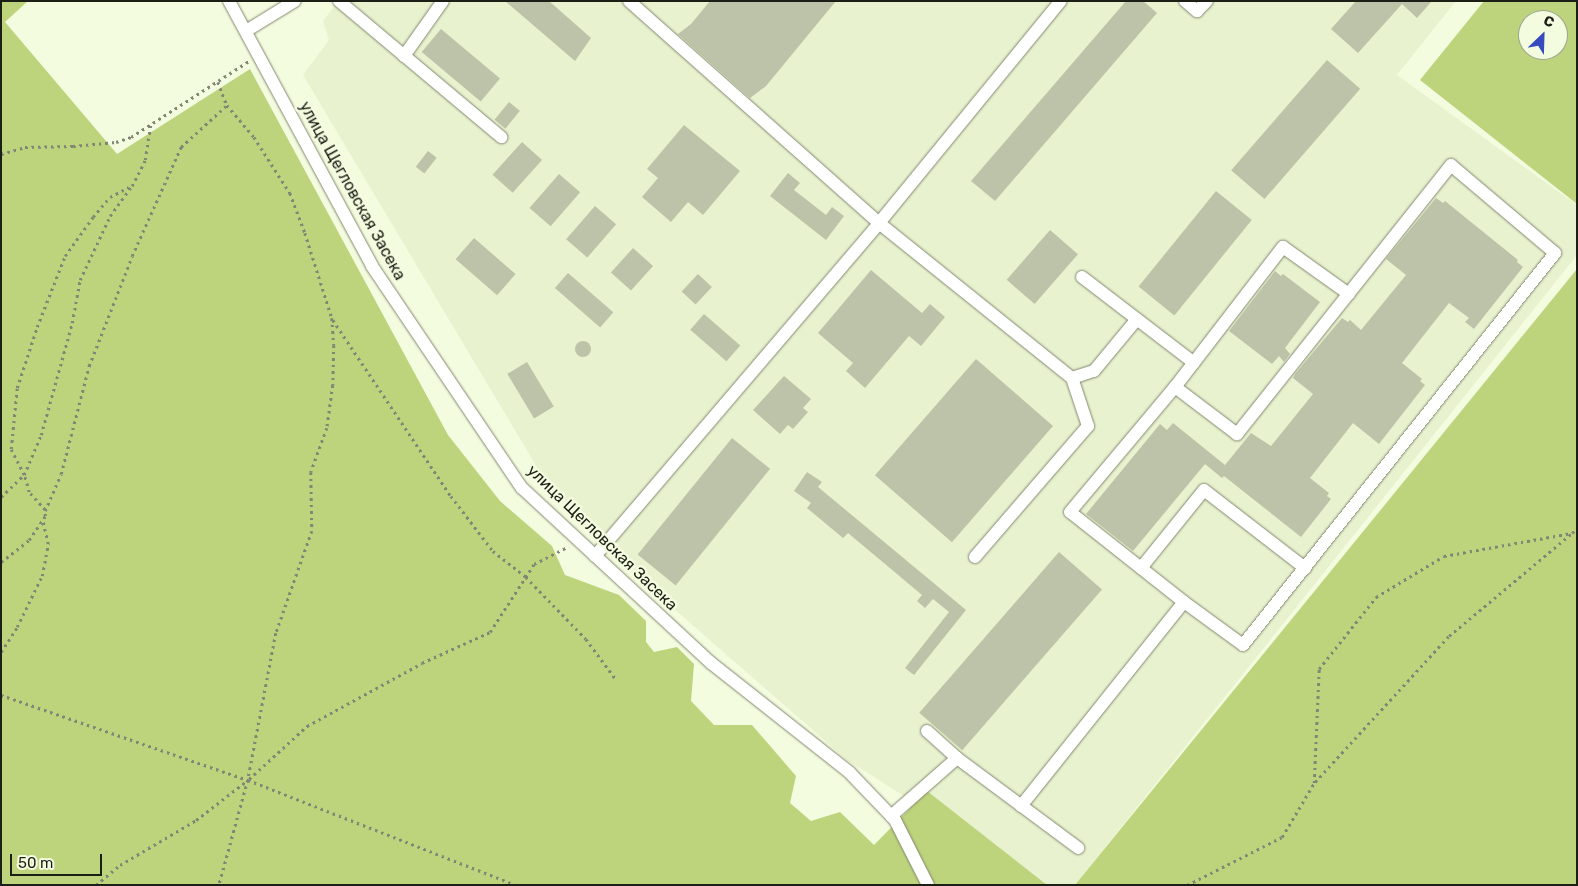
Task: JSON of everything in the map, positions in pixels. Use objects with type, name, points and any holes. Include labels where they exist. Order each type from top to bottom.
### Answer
[{"type":"street","name":"улица Щегловская Засека","points":[[229,1],[235,20],[246,31],[372,266],[522,488],[711,664],[849,772],[891,816],[928,885]]},
{"type":"street","points":[[246,31],[294,1]]},
{"type":"street","points":[[340,1],[501,137]]},
{"type":"street","points":[[404,56],[443,1]]},
{"type":"street","points":[[629,1],[879,223],[1072,378],[1088,426],[975,557]]},
{"type":"street","points":[[595,556],[879,223],[1061,1]]},
{"type":"street","points":[[1186,1],[1197,11],[1207,1]]},
{"type":"street","points":[[1175,387],[1237,434],[1349,294],[1451,165],[1555,253],[1243,645],[1184,602],[1070,512],[1175,387],[1283,247],[1349,294]]},
{"type":"street","points":[[1082,277],[1194,362]]},
{"type":"street","points":[[1072,378],[1094,371],[1136,319]]},
{"type":"street","points":[[1142,568],[1204,490],[1305,568]]},
{"type":"street","points":[[1021,806],[1184,602]]},
{"type":"street","points":[[927,731],[957,758],[1078,848]]},
{"type":"street","points":[[891,816],[957,758]]},
{"type":"path","points":[[1,154],[25,147],[73,146],[116,142],[131,137],[258,55]]},
{"type":"path","points":[[218,82],[226,105],[254,137],[290,193],[308,240],[332,318],[333,385],[327,428],[311,472],[312,531],[276,633],[248,780],[219,885]]},
{"type":"path","points":[[1,562],[29,540],[42,520],[61,474],[90,366],[132,256],[181,147],[226,105]]},
{"type":"path","points":[[1,497],[24,475],[41,435],[72,323],[80,280],[110,216],[132,186],[145,160],[151,124]]},
{"type":"path","points":[[45,511],[29,492],[24,475],[11,449],[17,388],[65,256],[110,198],[132,186]]},
{"type":"path","points":[[332,318],[451,496],[493,551],[526,577],[586,639],[615,678]]},
{"type":"path","points":[[1,652],[17,627],[42,576],[48,544],[42,520]]},
{"type":"path","points":[[1188,885],[1282,837],[1314,783],[1449,636],[1577,529]]},
{"type":"path","points":[[1314,783],[1319,669],[1376,597],[1444,556],[1572,533]]},
{"type":"path","points":[[96,885],[120,865],[196,820],[248,780],[307,726],[422,663],[490,632],[534,564],[579,541]]},
{"type":"path","points":[[1,695],[248,780],[516,885]]},
{"type":"shaded area","points":[[338,1],[1456,1],[1397,75],[1577,205],[1577,255],[1075,885],[1044,885],[847,760],[617,559],[619,544],[550,489],[303,75],[329,40],[323,21]]},
{"type":"green space","points":[[1,1],[28,1],[5,22],[117,154],[250,69],[448,435],[500,501],[552,546],[565,575],[619,595],[646,621],[646,642],[654,652],[677,647],[694,664],[691,701],[714,725],[752,725],[796,776],[790,803],[811,821],[840,812],[874,845],[927,791],[1047,885],[1,885]]},
{"type":"green space","points":[[1484,1],[1577,1],[1577,204],[1420,80]]},
{"type":"green space","points":[[1577,269],[1577,885],[1075,885]]},
{"type":"building","points":[[505,1],[549,1],[591,38],[575,61]]},
{"type":"building","points":[[710,1],[836,1],[766,86],[750,98],[678,34],[691,24]]},
{"type":"building","points":[[1126,1],[1143,1],[1157,13],[995,201],[971,181]]},
{"type":"building","points":[[1356,1],[1432,1],[1417,18],[1402,4],[1358,53],[1331,29]]},
{"type":"building","points":[[441,29],[500,78],[481,101],[422,52]]},
{"type":"building","points":[[1327,60],[1360,89],[1264,199],[1231,170]]},
{"type":"building","points":[[509,102],[520,111],[505,129],[495,120]]},
{"type":"building","points":[[684,125],[740,171],[703,215],[688,202],[671,222],[642,197],[658,178],[647,169]]},
{"type":"building","points":[[522,142],[542,160],[513,193],[493,175]]},
{"type":"building","points":[[428,151],[437,158],[424,174],[416,167]]},
{"type":"building","points":[[788,173],[800,183],[794,190],[826,215],[832,207],[844,216],[826,240],[770,196]]},
{"type":"building","points":[[559,174],[580,192],[551,226],[529,208]]},
{"type":"building","points":[[1216,191],[1252,220],[1174,316],[1139,287]]},
{"type":"building","points":[[1436,198],[1443,203],[1445,201],[1518,260],[1517,262],[1523,267],[1474,329],[1465,322],[1469,318],[1449,303],[1402,363],[1422,379],[1420,381],[1425,385],[1379,444],[1353,423],[1310,478],[1329,493],[1327,496],[1331,499],[1301,537],[1224,476],[1222,478],[1205,464],[1133,551],[1086,514],[1160,424],[1167,430],[1173,423],[1225,465],[1251,433],[1271,446],[1313,394],[1293,378],[1295,374],[1342,318],[1348,322],[1350,320],[1361,330],[1406,275],[1386,259]]},
{"type":"building","points":[[595,206],[616,224],[587,258],[566,239]]},
{"type":"building","points":[[1050,230],[1078,254],[1035,304],[1007,280]]},
{"type":"building","points":[[474,238],[516,274],[497,295],[456,259]]},
{"type":"building","points":[[633,248],[653,266],[631,291],[611,273]]},
{"type":"building","points":[[871,270],[922,313],[930,304],[945,317],[921,346],[909,336],[865,388],[846,371],[853,363],[818,333]]},
{"type":"building","points":[[1275,271],[1281,276],[1283,274],[1320,302],[1285,348],[1290,354],[1284,362],[1279,356],[1272,364],[1229,331]]},
{"type":"building","points":[[568,273],[613,312],[600,327],[555,288]]},
{"type":"building","points":[[698,274],[712,287],[696,305],[682,292]]},
{"type":"building","points":[[704,314],[740,345],[726,361],[690,330]]},
{"type":"building","points":[[583,341],[589,343],[591,349],[589,355],[583,357],[577,355],[575,349],[577,343]]},
{"type":"building","points":[[976,359],[1053,426],[952,542],[875,475]]},
{"type":"building","points":[[527,362],[554,407],[534,418],[507,374]]},
{"type":"building","points":[[784,376],[811,399],[803,408],[808,412],[793,429],[788,425],[780,434],[753,410]]},
{"type":"building","points":[[732,438],[770,469],[676,585],[638,555]]},
{"type":"building","points":[[807,472],[822,482],[818,487],[966,610],[914,675],[905,668],[949,612],[933,599],[925,608],[917,601],[922,595],[848,533],[843,538],[807,508],[811,503],[794,491]]},
{"type":"building","points":[[1059,552],[1102,589],[962,750],[919,713]]}]
